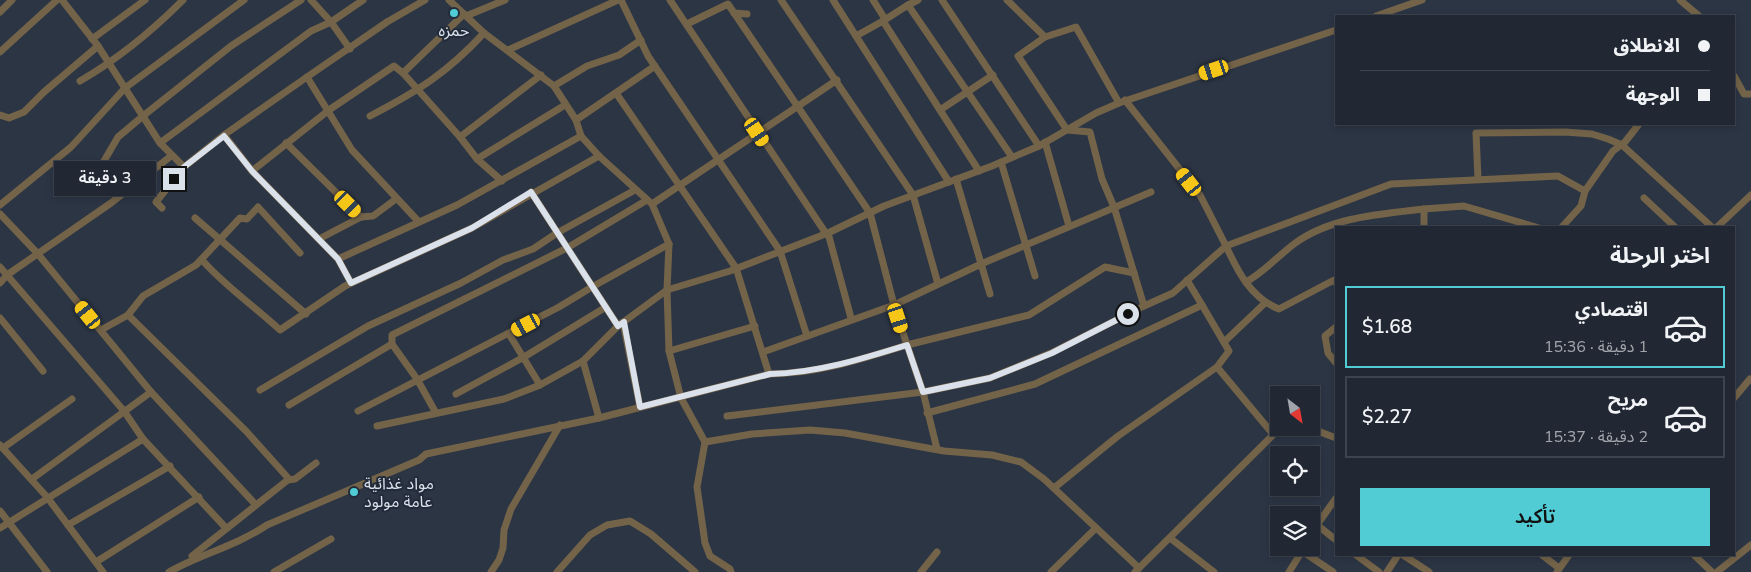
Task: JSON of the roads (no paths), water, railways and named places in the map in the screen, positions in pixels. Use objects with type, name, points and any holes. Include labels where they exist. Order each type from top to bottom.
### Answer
[{"type":"street","points":[[0,12],[12,0]]},
{"type":"street","points":[[0,52],[57,0]]},
{"type":"street","points":[[62,0],[98,46],[160,143],[184,167]]},
{"type":"street","points":[[92,39],[145,0]]},
{"type":"street","points":[[80,81],[109,64],[159,24],[183,0]]},
{"type":"street","points":[[0,205],[71,147],[125,88],[244,0]]},
{"type":"street","points":[[93,174],[104,162],[118,137],[143,116],[231,46],[301,0]]},
{"type":"street","points":[[311,0],[331,22],[350,49]]},
{"type":"street","points":[[160,143],[311,31],[331,22],[363,0]]},
{"type":"street","points":[[162,208],[156,202],[184,167],[307,77],[387,22],[425,0]]},
{"type":"street","points":[[449,0],[484,33],[554,86],[576,120],[581,136],[599,156],[649,202],[669,244],[667,290],[669,351],[680,398],[705,442],[697,487],[700,521],[710,556],[732,572]]},
{"type":"street","points":[[406,70],[465,15],[504,0]]},
{"type":"street","points":[[508,50],[619,0],[655,66],[780,250],[807,336]]},
{"type":"street","points":[[670,0],[757,132],[827,232],[851,318]]},
{"type":"street","points":[[781,0],[837,80],[913,195],[938,284]]},
{"type":"street","points":[[833,0],[952,180],[990,294]]},
{"type":"street","points":[[873,0],[979,171]]},
{"type":"street","points":[[856,36],[918,0]]},
{"type":"street","points":[[942,0],[992,75],[1042,144],[1070,226]]},
{"type":"street","points":[[1007,0],[1045,37]]},
{"type":"street","points":[[1379,15],[1422,0]]},
{"type":"street","points":[[1680,0],[1698,15]]},
{"type":"street","points":[[687,24],[728,4],[870,212],[894,305],[923,392],[937,450]]},
{"type":"street","points":[[908,5],[1012,157]]},
{"type":"street","points":[[734,13],[747,14]]},
{"type":"street","points":[[1066,130],[1018,56],[1045,37],[1076,27],[1122,101],[1200,195],[1242,279],[1265,303],[1282,308],[1334,280],[1335,282]]},
{"type":"street","points":[[377,426],[504,399],[540,385],[583,361],[621,324],[667,290],[736,268],[827,232],[870,212],[1001,162],[1042,144],[1122,101],[1335,30]]},
{"type":"street","points":[[370,116],[418,91],[460,59],[484,33]]},
{"type":"street","points":[[554,86],[587,66],[619,55],[641,40]]},
{"type":"street","points":[[0,115],[9,118],[24,112],[44,92],[98,46]]},
{"type":"street","points":[[252,171],[286,142],[329,110],[394,66],[406,70],[418,91],[460,136],[477,159],[502,181]]},
{"type":"street","points":[[576,120],[655,66]]},
{"type":"street","points":[[460,136],[541,75]]},
{"type":"street","points":[[940,110],[992,75]]},
{"type":"street","points":[[307,77],[352,150],[418,221]]},
{"type":"street","points":[[1735,78],[1744,94],[1751,94]]},
{"type":"street","points":[[436,413],[417,379],[392,344],[392,335],[567,248],[649,202],[680,187],[757,132],[837,80]]},
{"type":"street","points":[[616,93],[736,268],[770,374]]},
{"type":"street","points":[[477,159],[565,105]]},
{"type":"street","points":[[1563,226],[1581,206],[1584,191],[1613,151],[1622,145],[1638,125]]},
{"type":"street","points":[[1066,130],[1090,132],[1102,179],[1114,207],[1144,306]]},
{"type":"street","points":[[1478,179],[1476,133],[1592,134],[1622,145],[1712,226]]},
{"type":"street","points":[[224,136],[252,171],[338,259],[351,283]]},
{"type":"street","points":[[338,259],[381,241],[418,221],[457,205],[581,136]]},
{"type":"street","points":[[286,142],[361,217]]},
{"type":"street","points":[[0,283],[7,275],[112,203],[171,156]]},
{"type":"street","points":[[202,260],[222,282],[252,304],[280,330],[351,283],[472,228],[531,192],[599,156]]},
{"type":"street","points":[[1001,162],[1035,276]]},
{"type":"street","points":[[726,416],[923,392],[990,378],[1052,353],[1173,293],[1226,246],[1391,184],[1558,176],[1584,191]]},
{"type":"street","points":[[260,390],[368,326],[461,283],[503,260],[533,249],[557,233],[635,190]]},
{"type":"street","points":[[531,192],[606,307],[621,324],[640,407]]},
{"type":"street","points":[[763,352],[851,318],[894,305],[981,264],[1150,192]]},
{"type":"street","points":[[1716,226],[1751,195]]},
{"type":"street","points":[[1644,198],[1674,226]]},
{"type":"street","points":[[319,239],[361,217],[372,216],[396,199]]},
{"type":"street","points":[[1246,282],[1296,242],[1325,228],[1355,219],[1424,209],[1464,206],[1532,226]]},
{"type":"street","points":[[100,330],[128,315],[143,296],[202,260],[240,218],[247,219],[258,208],[300,253]]},
{"type":"street","points":[[1424,209],[1424,226]]},
{"type":"street","points":[[0,214],[38,254],[151,392],[256,505]]},
{"type":"street","points":[[195,218],[306,314]]},
{"type":"street","points":[[358,411],[417,379],[509,334],[669,244]]},
{"type":"street","points":[[0,268],[124,411],[143,439],[226,528]]},
{"type":"street","points":[[169,572],[200,556],[247,538],[267,525],[419,460],[426,454],[598,418],[770,374],[790,374],[837,366],[907,345],[1028,315],[1105,268],[1134,273]]},
{"type":"street","points":[[1054,488],[1118,436],[1217,367],[1228,353],[1224,342],[1188,280]]},
{"type":"street","points":[[1224,342],[1265,303]]},
{"type":"street","points":[[927,413],[1035,384],[1202,305]]},
{"type":"street","points":[[456,394],[524,357],[606,307]]},
{"type":"street","points":[[128,315],[246,431],[288,480]]},
{"type":"street","points":[[0,318],[43,371]]},
{"type":"street","points":[[669,351],[754,326]]},
{"type":"street","points":[[1335,328],[1325,336],[1328,353],[1335,362]]},
{"type":"street","points":[[509,334],[540,385]]},
{"type":"street","points":[[289,405],[392,344]]},
{"type":"street","points":[[583,361],[598,418]]},
{"type":"street","points":[[1217,367],[1270,431]]},
{"type":"street","points":[[1735,397],[1750,379]]},
{"type":"street","points":[[32,480],[151,392]]},
{"type":"street","points":[[72,399],[2,447],[47,497],[103,572]]},
{"type":"street","points":[[491,572],[499,560],[503,548],[504,530],[511,509],[560,425]]},
{"type":"street","points":[[705,442],[752,434],[810,430],[845,433],[937,450],[992,455],[1021,462],[1054,488],[1137,570],[1270,435]]},
{"type":"street","points":[[1320,432],[1335,438]]},
{"type":"street","points":[[0,528],[143,439]]},
{"type":"street","points":[[180,566],[288,480],[295,479],[316,463]]},
{"type":"street","points":[[68,525],[170,466]]},
{"type":"street","points":[[96,562],[199,497]]},
{"type":"street","points":[[1320,522],[1335,499]]},
{"type":"street","points":[[0,511],[46,572]]},
{"type":"street","points":[[557,572],[590,535],[608,525],[630,521],[652,534],[695,572]]},
{"type":"street","points":[[1051,572],[1096,528]]},
{"type":"street","points":[[1320,528],[1335,539]]},
{"type":"street","points":[[1170,538],[1214,572]]},
{"type":"street","points":[[274,572],[331,540]]},
{"type":"street","points":[[1717,572],[1751,545]]},
{"type":"street","points":[[921,572],[937,552]]},
{"type":"street","points":[[1289,572],[1299,556]]},
{"type":"street","points":[[1313,556],[1333,572]]},
{"type":"street","points":[[1357,556],[1379,572]]},
{"type":"street","points":[[1387,572],[1397,556]]},
{"type":"street","points":[[1405,556],[1429,572]]},
{"type":"street","points":[[1543,556],[1558,570],[1568,556]]},
{"type":"street","points":[[1695,556],[1712,572]]},
{"type":"street","points":[[563,565],[569,572]]},
{"type":"place","name":"حمزه","points":[[454,13]]},
{"type":"place","name":"مواد غذائية عامة مولود","points":[[354,492]]}]
